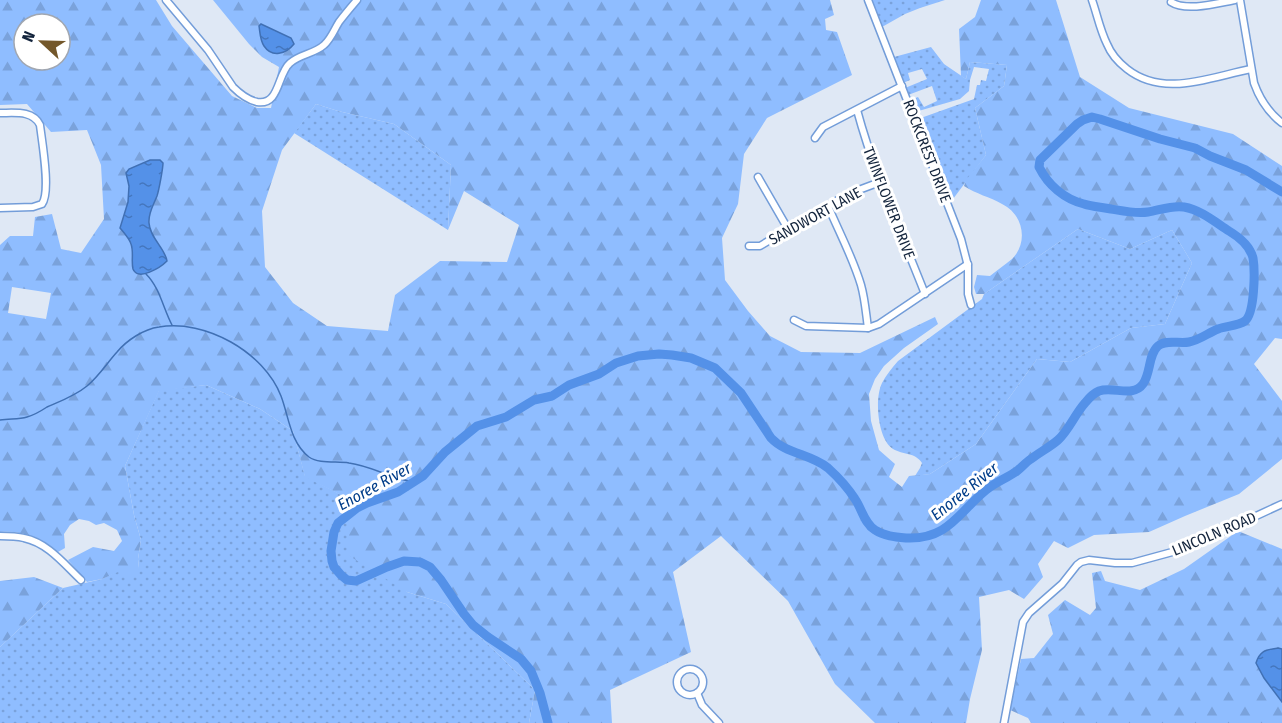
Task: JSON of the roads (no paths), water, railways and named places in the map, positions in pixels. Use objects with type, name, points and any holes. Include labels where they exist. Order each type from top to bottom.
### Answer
[{"type":"street","points":[[166,0],[208,50],[238,93],[248,99],[261,102],[272,98],[283,72],[290,63],[299,57],[317,51],[328,41],[338,23],[357,0]]},
{"type":"street","name":"ROCKCREST DRIVE","points":[[868,0],[961,239],[968,264],[968,294],[971,305]]},
{"type":"street","points":[[1092,0],[1110,51],[1124,66],[1142,78],[1160,83],[1179,84],[1251,69]]},
{"type":"street","points":[[1171,2],[1189,7],[1235,0]]},
{"type":"street","points":[[1240,0],[1254,83],[1269,112],[1282,123]]},
{"type":"street","points":[[815,138],[823,127],[902,86]]},
{"type":"street","name":"TWINFLOWER DRIVE","points":[[857,110],[864,139],[925,294]]},
{"type":"street","points":[[0,113],[29,114],[38,121],[46,197],[38,206],[0,208]]},
{"type":"street","points":[[758,177],[788,229]]},
{"type":"street","name":"SANDWORT LANE","points":[[749,246],[760,246],[848,194],[880,182]]},
{"type":"street","points":[[828,206],[860,283],[868,328]]},
{"type":"street","points":[[794,320],[806,326],[868,328],[879,324],[968,264]]},
{"type":"street","name":"LINCOLN ROAD","points":[[1004,723],[1023,622],[1062,584],[1079,563],[1089,560],[1127,564],[1172,553],[1282,504]]},
{"type":"street","points":[[0,536],[26,538],[41,544],[81,580]]},
{"type":"street","points":[[686,670],[694,670],[701,675],[703,683],[697,693],[686,694],[678,686],[677,680],[686,670]]},
{"type":"street","points":[[697,693],[702,705],[719,723]]},
{"type":"water","points":[[261,24],[291,38],[294,44],[279,53],[267,50],[262,41],[259,26]]},
{"type":"water","points":[[150,160],[160,160],[163,163],[159,189],[150,212],[149,223],[167,261],[150,272],[140,274],[133,269],[131,244],[120,228],[128,202],[129,186],[126,173],[129,169]]},
{"type":"water","points":[[1282,649],[1282,702],[1256,663],[1259,655],[1264,651]]},
{"type":"waterway","name":"Enoree River","points":[[548,723],[531,671],[521,659],[473,625],[430,567],[420,562],[404,561],[356,581],[347,580],[341,575],[334,567],[331,551],[338,523],[357,508],[398,492],[423,476],[445,452],[477,426],[506,417],[534,400],[552,396],[569,385],[599,374],[616,363],[638,356],[659,354],[691,358],[715,368],[741,393],[771,438],[784,447],[821,463],[835,475],[852,495],[866,520],[875,530],[894,537],[932,535],[951,523],[986,490],[1017,471],[1058,440],[1081,407],[1095,393],[1104,390],[1128,391],[1139,388],[1146,380],[1153,354],[1158,346],[1165,343],[1193,341],[1218,329],[1239,324],[1245,321],[1251,309],[1254,281],[1253,258],[1247,246],[1237,236],[1202,214],[1184,207],[1134,212],[1077,202],[1063,195],[1047,180],[1039,167],[1040,160],[1077,124],[1092,117],[1195,148],[1246,170],[1282,192]]},
{"type":"waterway","points":[[146,274],[158,292],[172,325]]},
{"type":"waterway","points":[[0,420],[30,416],[78,393],[95,378],[121,348],[142,333],[159,327],[195,328],[231,342],[261,366],[273,380],[281,396],[294,437],[309,457],[357,465],[414,482]]}]
